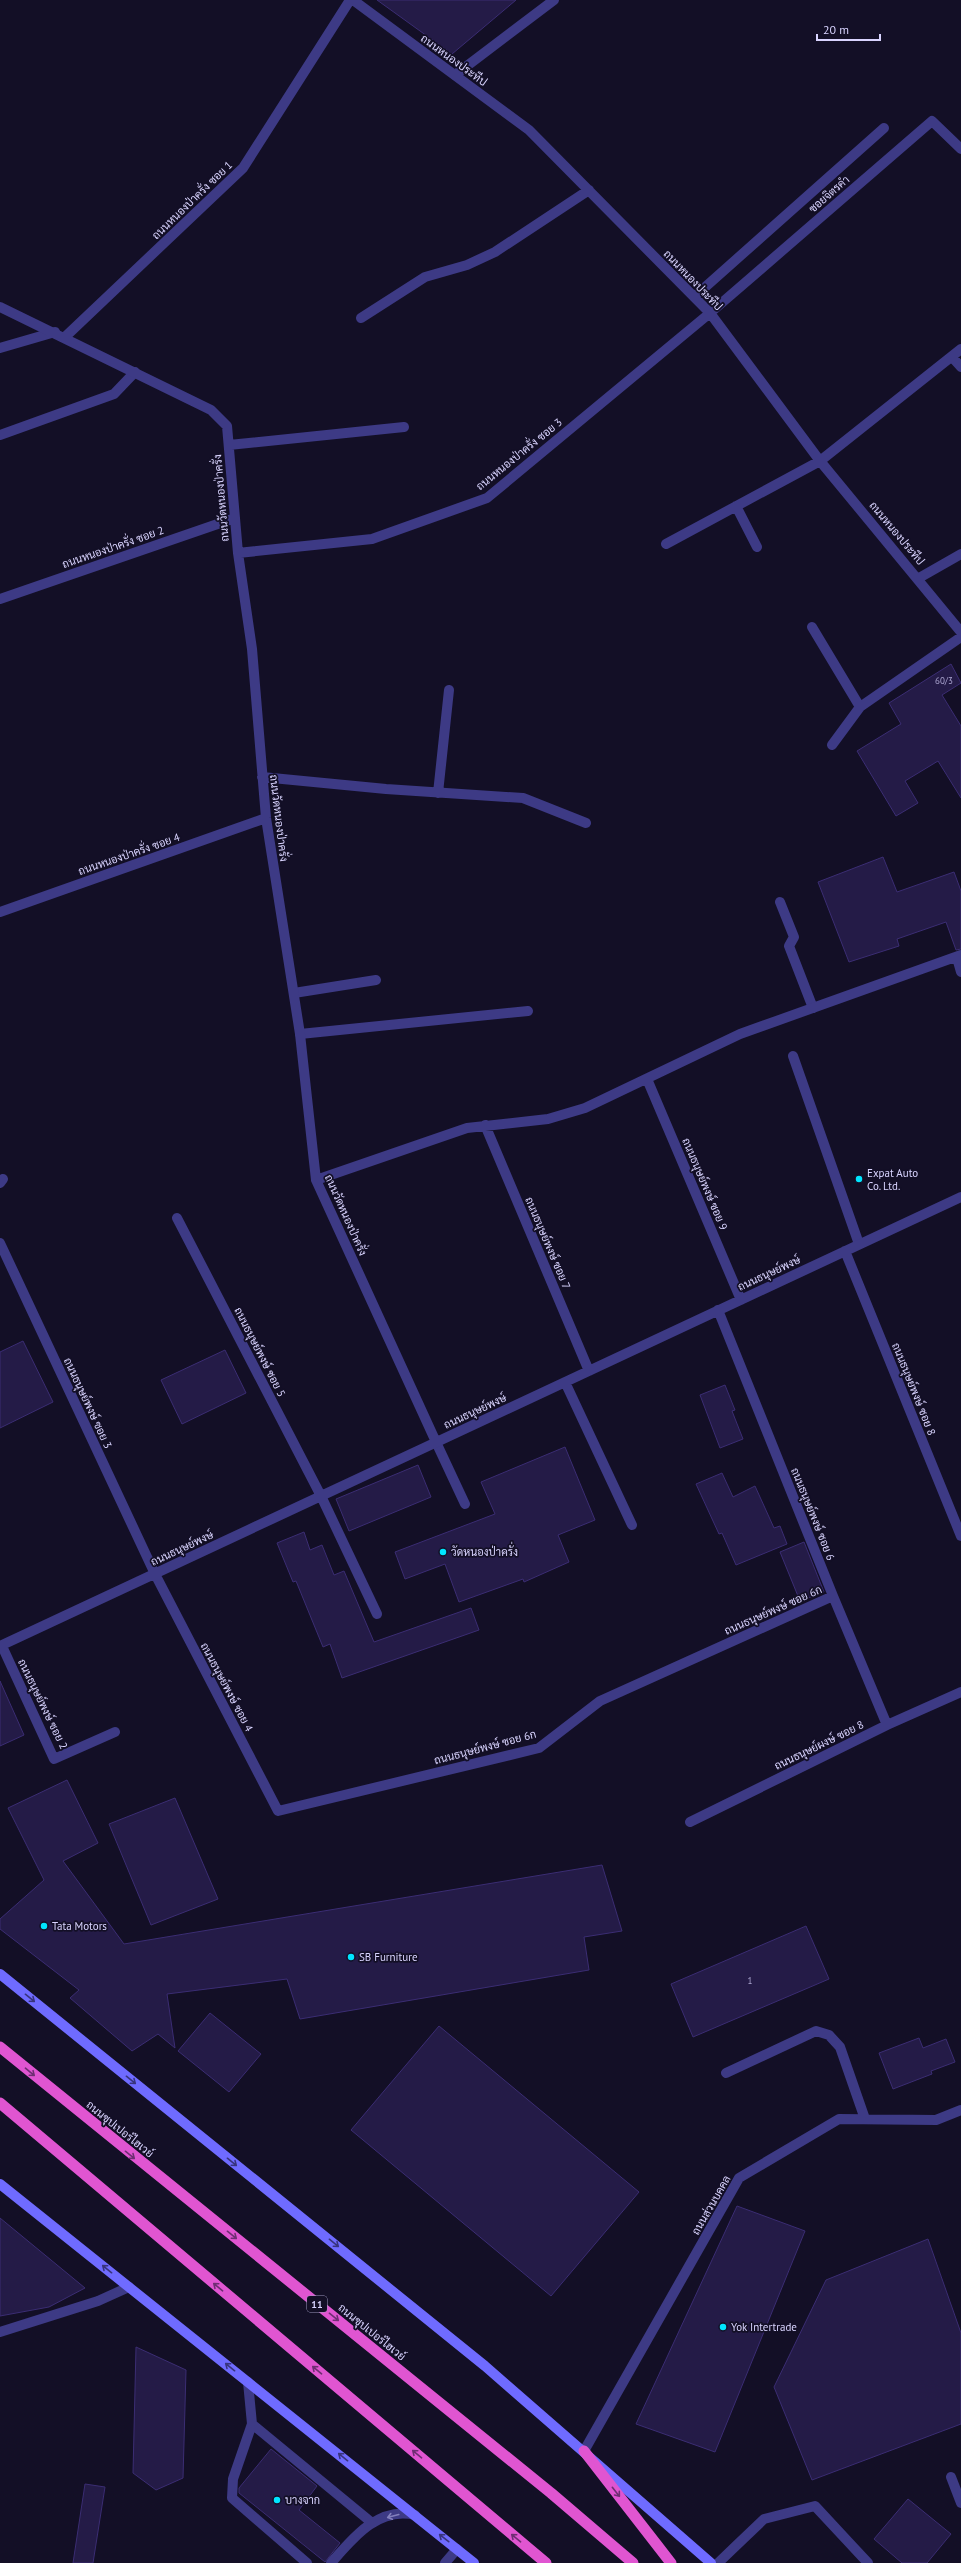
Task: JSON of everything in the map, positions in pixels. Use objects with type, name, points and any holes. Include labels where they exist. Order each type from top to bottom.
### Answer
[{"type":"highway","name":"ถนนซุปเปอร์ไฮเวย์","points":[[0,2047],[551,2493],[633,2563]]},
{"type":"highway","points":[[0,2103],[546,2563]]},
{"type":"highway","points":[[584,2451],[671,2563]]},
{"type":"main road","points":[[0,1974],[478,2360],[711,2563]]},
{"type":"main road","points":[[0,2184],[474,2563]]},
{"type":"street","name":"ถนนหนองประทีป","points":[[352,0],[529,130],[710,313],[820,460],[919,578],[961,632]]},
{"type":"street","name":"ถนนหนองป่าครั่ง ซอย 1","points":[[65,338],[243,168],[352,0]]},
{"type":"street","points":[[455,75],[554,0]]},
{"type":"street","name":"ซอยจิตรคำ","points":[[710,313],[932,121],[961,149]]},
{"type":"street","points":[[694,297],[884,128]]},
{"type":"street","points":[[361,318],[425,277],[467,265],[495,252],[589,190]]},
{"type":"street","name":"ถนนวัดหนองป่าครั่ง","points":[[0,307],[55,332],[211,410],[227,426],[238,553],[252,649],[266,818],[300,1034],[316,1180],[465,1504]]},
{"type":"street","name":"ถนนหนองป่าครั่ง ซอย 3","points":[[238,553],[372,539],[487,498],[710,313]]},
{"type":"street","points":[[0,348],[55,332]]},
{"type":"street","points":[[666,544],[820,460],[961,349]]},
{"type":"street","points":[[952,357],[961,367]]},
{"type":"street","points":[[0,435],[114,394],[135,372]]},
{"type":"street","points":[[229,445],[404,427]]},
{"type":"street","points":[[736,506],[757,547]]},
{"type":"street","name":"ถนนหนองป่าครั่ง ซอย 2","points":[[0,598],[235,518]]},
{"type":"street","points":[[919,578],[961,554]]},
{"type":"street","points":[[812,627],[860,707]]},
{"type":"street","points":[[832,745],[860,707],[961,637]]},
{"type":"street","points":[[438,792],[450,690]]},
{"type":"street","points":[[262,777],[523,798],[586,823]]},
{"type":"street","name":"ถนนหนองป่าครั่ง ซอย 4","points":[[0,912],[266,818]]},
{"type":"street","points":[[780,902],[794,937],[789,946],[813,1008]]},
{"type":"street","points":[[316,1180],[467,1128],[485,1125],[548,1120],[585,1108],[740,1034],[959,956],[961,972]]},
{"type":"street","points":[[294,993],[376,980]]},
{"type":"street","points":[[300,1034],[528,1011]]},
{"type":"street","points":[[793,1056],[859,1244]]},
{"type":"street","name":"ถนนธนุษย์พงษ์ ซอย 9","points":[[647,1079],[741,1300]]},
{"type":"street","name":"ถนนธนุษย์พงษ์ ซอย 7","points":[[485,1125],[589,1371]]},
{"type":"street","name":"ถนนธนุษย์พงษ์","points":[[1,1646],[961,1196]]},
{"type":"street","name":"ถนนธนุษย์พงษ์ ซอย 5","points":[[177,1218],[321,1496],[377,1614]]},
{"type":"street","name":"ถนนธนุษย์พงษ์ ซอย 3","points":[[0,1243],[155,1574]]},
{"type":"street","name":"ถนนธนุษย์พงษ์ ซอย 8","points":[[846,1251],[961,1536]]},
{"type":"street","name":"ถนนธนุษย์พงษ์ ซอย 6","points":[[718,1310],[833,1596],[887,1725]]},
{"type":"street","points":[[566,1382],[632,1525]]},
{"type":"street","name":"ถนนธนุษย์พงษ์ ซอย 4","points":[[155,1574],[278,1811]]},
{"type":"street","name":"ถนนธนุษย์พงษ์ ซอย 6ก","points":[[278,1811],[539,1748],[600,1702],[833,1596]]},
{"type":"street","name":"ถนนธนุษย์พงษ์ ซอย 2","points":[[1,1646],[54,1759],[115,1732]]},
{"type":"street","name":"ถนนธนุษย์ผงษ์ ซอย 8","points":[[690,1822],[887,1725],[961,1692]]},
{"type":"street","points":[[726,2073],[816,2031],[829,2035],[840,2047],[865,2120]]},
{"type":"street","name":"ถนนส่วนบคคล","points":[[584,2451],[739,2178],[839,2119],[936,2120],[961,2110]]},
{"type":"street","points":[[0,2332],[98,2301],[129,2287]]},
{"type":"street","points":[[248,2382],[252,2424],[233,2479],[232,2498],[307,2563]]},
{"type":"street","points":[[252,2424],[371,2522]]},
{"type":"street","points":[[951,2477],[961,2503]]},
{"type":"street","points":[[718,2563],[764,2519],[815,2506],[868,2563]]},
{"type":"street","points":[[330,2563],[371,2522],[398,2514],[415,2515]]},
{"type":"street","points":[[445,2563],[457,2549]]},
{"type":"building","points":[[377,0],[516,0],[452,54]]},
{"type":"building","points":[[951,664],[961,683],[942,695],[961,726],[961,798],[938,761],[905,781],[918,803],[896,816],[857,751],[901,724],[889,703]]},
{"type":"building","points":[[883,857],[897,892],[954,872],[961,891],[961,949],[956,950],[946,922],[897,939],[899,946],[849,962],[818,882]]},
{"type":"building","points":[[23,1341],[53,1402],[0,1428],[0,1352]]},
{"type":"building","points":[[225,1350],[246,1393],[182,1424],[161,1380]]},
{"type":"building","points":[[725,1385],[735,1410],[732,1411],[743,1439],[720,1448],[700,1395]]},
{"type":"building","points":[[565,1447],[595,1520],[558,1535],[569,1562],[524,1582],[523,1579],[459,1602],[445,1564],[405,1579],[395,1552],[495,1514],[481,1482]]},
{"type":"building","points":[[418,1465],[431,1497],[349,1531],[336,1499]]},
{"type":"building","points":[[722,1473],[733,1497],[755,1486],[774,1528],[780,1526],[787,1544],[736,1565],[722,1533],[719,1534],[696,1484]]},
{"type":"building","points":[[304,1532],[310,1550],[322,1545],[334,1575],[344,1571],[374,1642],[471,1608],[479,1630],[342,1678],[330,1644],[323,1647],[296,1581],[293,1582],[277,1543]]},
{"type":"building","points":[[804,1542],[824,1592],[800,1601],[780,1552]]},
{"type":"building","points":[[0,1681],[24,1735],[0,1746]]},
{"type":"building","name":"SB Furniture","points":[[67,1780],[98,1843],[63,1861],[124,1944],[602,1865],[622,1931],[584,1937],[589,1970],[300,2019],[287,1979],[167,1994],[175,2048],[158,2034],[132,2051],[70,1998],[79,1990],[0,1929],[0,1919],[44,1880],[8,1808]]},
{"type":"building","points":[[175,1798],[218,1899],[151,1925],[109,1824]]},
{"type":"building","points":[[806,1926],[829,1979],[693,2037],[671,1984]]},
{"type":"building","points":[[210,2013],[261,2054],[229,2092],[178,2051]]},
{"type":"building","points":[[439,2026],[639,2192],[551,2296],[351,2130]]},
{"type":"building","points":[[919,2038],[923,2048],[946,2039],[955,2062],[931,2071],[932,2074],[893,2089],[879,2053]]},
{"type":"building","name":"Yok Intertrade","points":[[737,2206],[805,2231],[715,2452],[636,2424]]},
{"type":"building","points":[[0,2218],[85,2288],[49,2307],[0,2316]]},
{"type":"building","points":[[928,2239],[961,2333],[961,2424],[812,2480],[774,2387],[826,2280]]},
{"type":"building","points":[[136,2347],[186,2370],[183,2478],[156,2490],[133,2473]]},
{"type":"building","name":"บางจาก","points":[[271,2449],[317,2486],[299,2510],[340,2543],[325,2562],[239,2493],[239,2488]]},
{"type":"building","points":[[85,2484],[105,2487],[93,2563],[73,2563]]},
{"type":"building","points":[[908,2499],[951,2534],[927,2563],[902,2563],[874,2539]]},
{"type":"place","name":"Expat Auto Co. Ltd.","points":[[859,1179]]},
{"type":"place","name":"วัดหนองป่าครั่ง","points":[[443,1552]]},
{"type":"place","name":"Tata Motors","points":[[44,1926]]},
{"type":"place","name":"SB Furniture","points":[[351,1957]]},
{"type":"place","name":"Yok Intertrade","points":[[723,2327]]},
{"type":"place","name":"บางจาก","points":[[277,2500]]}]
